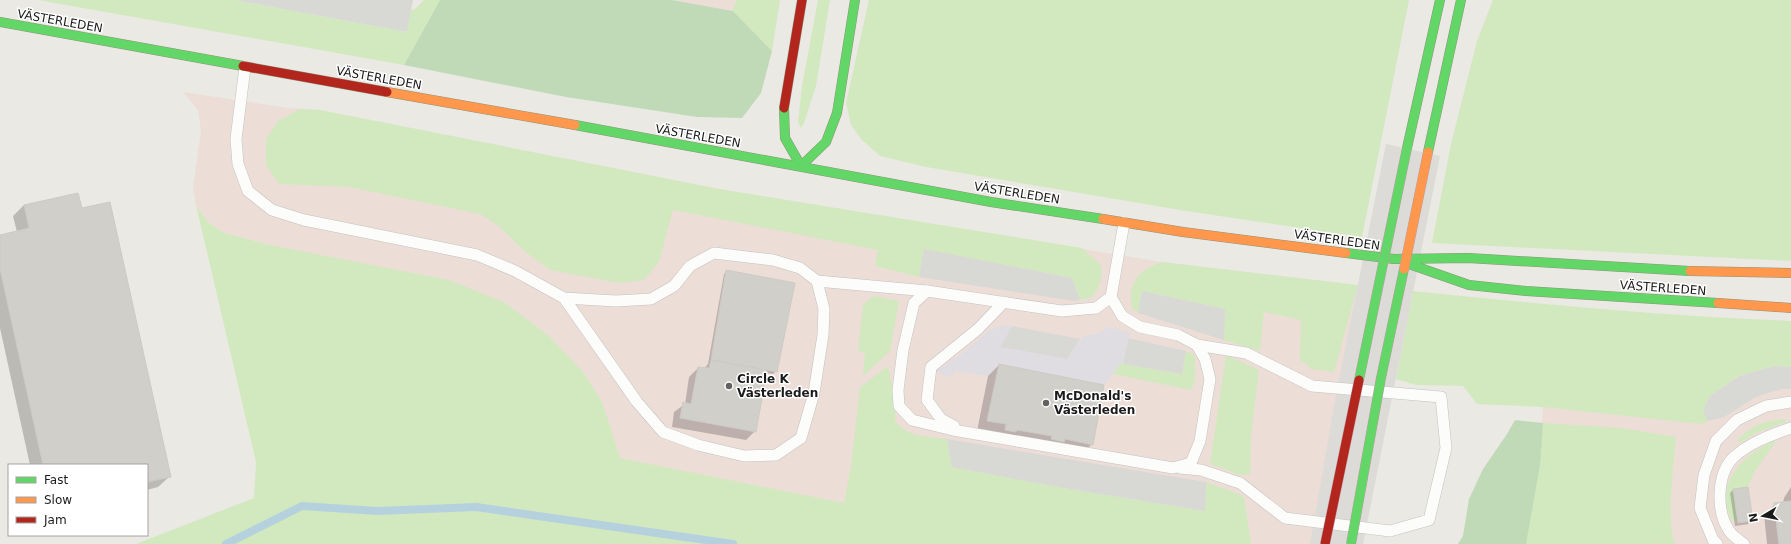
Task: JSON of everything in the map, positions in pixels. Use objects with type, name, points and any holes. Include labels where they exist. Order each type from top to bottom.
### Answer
[{"type":"main road","points":[[802,0],[784,107],[785,138],[801,166],[826,142],[837,114],[855,0]]},
{"type":"main road","points":[[1324,544],[1407,148],[1440,0]]},
{"type":"main road","points":[[1351,544],[1381,378],[1461,0]]},
{"type":"main road","points":[[1456,27],[1472,0]]},
{"type":"main road","name":"VÄSTERLEDEN","points":[[0,22],[801,166],[991,202],[1183,232],[1394,259],[1468,258],[1719,273],[1791,273]]},
{"type":"main road","name":"VÄSTERLEDEN","points":[[1394,259],[1468,285],[1526,291],[1791,308]]},
{"type":"lane","points":[[245,67],[236,139],[238,164],[248,191],[272,210],[304,220],[477,254],[515,271],[564,298],[616,301],[650,299],[674,286],[690,266],[714,253],[773,260],[800,268],[817,282],[928,291],[1062,311],[1096,308],[1112,297]]},
{"type":"lane","points":[[928,291],[914,303],[901,366],[898,390],[900,406],[912,420],[966,432],[1173,468],[1201,470],[1240,483],[1285,518],[1390,531],[1429,520],[1446,448],[1441,397],[1312,386],[1246,353],[1197,345],[1178,335],[1140,327],[1122,316],[1112,297],[1124,223]]},
{"type":"lane","points":[[564,298],[637,402],[663,432],[698,446],[744,456],[776,455],[801,438],[814,393],[823,335],[824,309],[817,282]]},
{"type":"lane","points":[[966,432],[941,419],[927,400],[931,367],[978,329],[1004,302]]},
{"type":"lane","points":[[1173,468],[1191,463],[1200,441],[1210,379],[1205,359],[1197,345]]},
{"type":"lane","points":[[1717,544],[1713,540],[1700,508],[1704,475],[1716,441],[1737,420],[1766,406],[1791,402]]},
{"type":"lane","points":[[1744,544],[1730,532],[1720,510],[1721,479],[1733,458],[1763,438],[1791,428]]},
{"type":"shaded area","points":[[235,0],[413,0],[407,32]]},
{"type":"shaded area","points":[[672,0],[736,0],[733,11]]},
{"type":"shaded area","points":[[183,92],[289,108],[320,110],[719,189],[1162,262],[1358,285],[1311,544],[948,544],[625,494],[270,245],[224,233],[208,222],[196,205],[193,187],[201,131],[198,110]]},
{"type":"shaded area","points":[[924,249],[1072,278],[1080,300],[1074,301],[919,277]]},
{"type":"shaded area","points":[[1142,291],[1225,309],[1224,340],[1138,313]]},
{"type":"shaded area","points":[[1715,318],[1791,321],[1791,544],[1526,544],[1540,465],[1543,407]]},
{"type":"shaded area","points":[[1004,325],[1012,326],[1000,347],[1067,359],[1083,336],[1096,334],[1109,327],[1130,332],[1123,364],[1120,364],[1104,385],[999,364],[989,376],[955,371],[951,377],[935,372],[960,355],[990,330]]},
{"type":"shaded area","points":[[1012,326],[1080,339],[1067,359],[1000,347]]},
{"type":"shaded area","points":[[1128,338],[1186,351],[1182,374],[1123,364]]},
{"type":"shaded area","points":[[1775,366],[1791,367],[1791,389],[1782,389],[1756,397],[1724,417],[1708,421],[1703,411],[1710,396],[1739,376]]},
{"type":"shaded area","points":[[947,439],[1206,482],[1205,511],[1064,488],[952,467]]},
{"type":"green space","points":[[38,0],[235,0],[407,32],[411,10],[415,9],[424,0],[440,0],[404,65]]},
{"type":"green space","points":[[440,0],[672,0],[733,11],[772,51],[761,93],[742,118],[697,117],[566,97],[404,65]]},
{"type":"green space","points":[[736,0],[780,0],[772,51],[733,11]]},
{"type":"green space","points":[[818,0],[830,0],[816,86],[801,128],[798,122],[802,86]]},
{"type":"green space","points":[[869,0],[1409,0],[1362,237],[1186,211],[926,167],[880,156],[861,139],[851,125],[846,103]]},
{"type":"green space","points":[[1493,0],[1791,0],[1791,261],[1432,243],[1451,144],[1477,41]]},
{"type":"green space","points":[[300,109],[320,110],[719,189],[1082,248],[1101,265],[1101,278],[1092,297],[1080,300],[1072,278],[924,249],[919,277],[875,266],[878,250],[673,210],[659,262],[644,280],[620,283],[550,270],[523,250],[501,228],[480,214],[349,187],[279,184],[266,165],[266,139],[278,121]]},
{"type":"green space","points":[[196,205],[208,222],[224,233],[270,245],[449,280],[504,302],[548,335],[584,373],[603,404],[620,458],[844,503],[851,466],[860,387],[888,366],[896,407],[895,421],[906,431],[918,435],[947,439],[952,467],[1064,488],[1205,511],[1206,482],[1244,496],[1251,544],[136,544],[254,498],[256,462]]},
{"type":"green space","points":[[1162,262],[1358,285],[1334,372],[1312,369],[1300,360],[1301,320],[1264,312],[1260,351],[1224,340],[1225,309],[1142,291],[1138,313],[1132,308],[1131,291],[1133,284],[1141,273]]},
{"type":"green space","points":[[1413,291],[1602,309],[1791,321],[1791,367],[1775,366],[1738,376],[1710,396],[1703,411],[1708,421],[1701,424],[1543,407],[1477,404],[1463,386],[1416,385],[1396,379]]},
{"type":"green space","points":[[873,296],[899,301],[890,351],[863,376],[865,353],[858,351],[863,305]]},
{"type":"green space","points":[[1186,351],[1195,355],[1195,380],[1191,390],[1113,374],[1120,364],[1123,364],[1182,374]]},
{"type":"green space","points":[[1226,355],[1259,370],[1251,435],[1250,474],[1240,475],[1210,464]]},
{"type":"green space","points":[[1787,419],[1786,422],[1756,433],[1740,443],[1737,441],[1747,431],[1759,424]]},
{"type":"green space","points":[[1515,420],[1543,423],[1540,465],[1526,544],[1458,544],[1463,536],[1469,499],[1483,469]]},
{"type":"green space","points":[[1543,423],[1621,428],[1676,437],[1671,508],[1672,535],[1675,544],[1656,544],[1654,539],[1655,544],[1525,544]]},
{"type":"green space","points":[[1775,440],[1775,443],[1755,471],[1748,487],[1733,489],[1738,520],[1732,521],[1727,508],[1726,495],[1734,472],[1742,462],[1752,454]]},
{"type":"pier","points":[[1386,144],[1440,156],[1363,544],[1310,544],[1337,389]]},
{"type":"building","points":[[78,193],[82,208],[110,202],[171,477],[148,482],[148,464],[43,464],[0,269],[0,235],[29,228],[24,205]]},
{"type":"building","points":[[726,270],[795,283],[777,372],[711,360]]},
{"type":"building","name":"Circle K Västerleden","points":[[711,360],[767,370],[756,432],[680,418],[683,402],[691,404],[698,367],[709,368]]},
{"type":"building","name":"McDonald's Västerleden","points":[[999,364],[1104,385],[1093,445],[1065,439],[1064,442],[1051,439],[1052,436],[1017,430],[1016,432],[1005,430],[1006,424],[987,421]]},
{"type":"building","points":[[1748,487],[1753,521],[1738,523],[1733,489]]},
{"type":"building","points":[[1791,501],[1791,544],[1779,544],[1774,503]]},
{"type":"waterway","points":[[226,544],[302,506],[377,511],[476,507],[733,544]]},
{"type":"traffic: fast","points":[[784,108],[785,138],[801,166],[826,142],[837,113],[855,0]]},
{"type":"traffic: fast","points":[[1407,148],[1440,0]]},
{"type":"traffic: fast","points":[[1428,152],[1461,0]]},
{"type":"traffic: fast","points":[[0,22],[243,66]]},
{"type":"traffic: fast","points":[[575,125],[991,202],[1103,219]]},
{"type":"traffic: fast","points":[[1359,380],[1407,148]]},
{"type":"traffic: fast","points":[[1346,253],[1394,259],[1468,258],[1690,271]]},
{"type":"traffic: fast","points":[[1409,264],[1469,285],[1526,291],[1718,303]]},
{"type":"traffic: fast","points":[[1351,544],[1381,378],[1404,269]]},
{"type":"traffic: slow","points":[[387,92],[575,125]]},
{"type":"traffic: slow","points":[[1404,269],[1428,152]]},
{"type":"traffic: slow","points":[[1103,219],[1183,232],[1346,253]]},
{"type":"traffic: slow","points":[[1690,271],[1791,273]]},
{"type":"traffic: slow","points":[[1718,303],[1791,308]]},
{"type":"traffic: jam","points":[[784,108],[802,0]]},
{"type":"traffic: jam","points":[[243,66],[387,92]]},
{"type":"traffic: jam","points":[[1325,544],[1359,380]]},
{"type":"place","name":"Circle K Västerleden","points":[[729,386]]},
{"type":"place","name":"McDonald's Västerleden","points":[[1046,403]]}]
